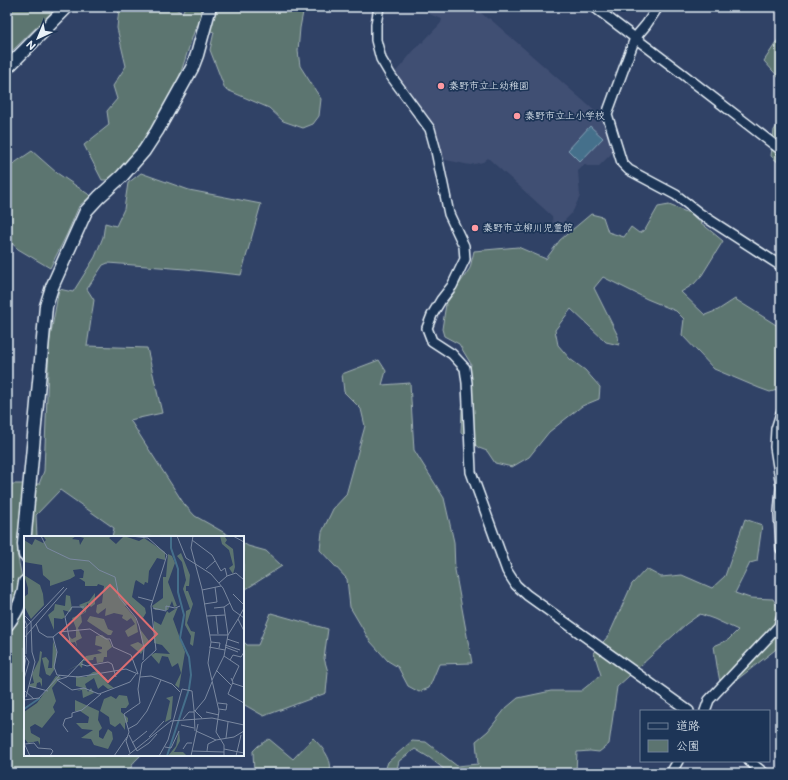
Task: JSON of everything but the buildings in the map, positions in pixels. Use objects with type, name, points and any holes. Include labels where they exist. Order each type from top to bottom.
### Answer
[{"type":"street","points":[[7,68],[67,7]]},
{"type":"street","points":[[25,536],[46,306],[52,287],[86,211],[122,176],[144,151],[192,68],[210,7]]},
{"type":"street","points":[[379,7],[376,24],[376,40],[381,59],[391,76],[430,129],[436,150],[449,214],[464,246],[465,259],[452,286],[432,315],[427,328],[432,340],[452,354],[465,368],[471,472],[507,571],[516,584],[527,594],[689,710]]},
{"type":"street","points":[[594,7],[781,150]]},
{"type":"street","points":[[658,7],[646,25],[634,38],[607,114],[622,163],[629,170],[676,195],[699,213],[781,266]]},
{"type":"street","points":[[781,413],[776,429],[775,447],[781,487],[779,513],[781,548]]},
{"type":"street","points":[[7,625],[20,605],[24,591]]},
{"type":"street","points":[[705,710],[709,700],[779,626],[781,618]]},
{"type":"street","points":[[671,773],[677,762]]},
{"type":"street","points":[[750,762],[764,773]]},
{"type":"shaded area","name":"秦野市立上小学校","points":[[434,7],[468,7],[480,12],[488,19],[489,18],[596,112],[601,109],[606,111],[614,151],[599,166],[587,166],[585,164],[578,171],[580,196],[572,213],[557,228],[553,226],[552,216],[488,158],[483,162],[470,165],[441,159],[436,134],[429,119],[394,74],[421,42],[422,43],[441,23],[442,19],[429,14]]},
{"type":"shaded area","points":[[590,126],[603,138],[580,162],[568,150]]},
{"type":"green space","points":[[7,7],[57,7],[7,56]]},
{"type":"green space","points":[[173,7],[182,13],[185,7],[304,7],[298,51],[300,66],[321,99],[319,116],[313,124],[303,128],[283,121],[269,108],[225,89],[210,50],[214,32],[196,26],[176,87],[143,142],[109,180],[102,180],[84,145],[109,125],[107,111],[117,99],[113,86],[126,66],[117,28],[119,8]]},
{"type":"green space","points":[[781,35],[781,80],[764,61]]},
{"type":"green space","points":[[781,121],[781,165],[771,156],[774,130]]},
{"type":"green space","points":[[32,151],[57,173],[91,196],[79,206],[50,268],[18,249],[7,239],[7,168]]},
{"type":"green space","points":[[141,173],[189,190],[261,204],[241,275],[108,263],[103,265],[87,289],[94,300],[87,346],[147,348],[162,413],[130,420],[184,504],[195,516],[230,536],[112,536],[114,528],[60,490],[36,515],[37,536],[24,536],[24,553],[17,553],[22,578],[11,609],[7,613],[7,484],[39,484],[44,471],[49,344],[59,289],[73,292],[95,257],[103,237],[105,223],[116,226],[124,209],[128,183]]},
{"type":"green space","points":[[669,205],[689,213],[723,241],[702,275],[694,284],[681,292],[705,315],[718,310],[735,299],[781,328],[781,389],[770,392],[714,369],[682,335],[684,319],[676,311],[647,299],[603,277],[594,288],[618,336],[619,345],[606,342],[571,309],[555,330],[558,345],[570,359],[585,370],[600,387],[599,399],[582,406],[549,432],[529,457],[512,467],[495,463],[487,451],[479,448],[461,433],[462,408],[471,364],[459,344],[444,336],[442,329],[446,304],[470,268],[474,251],[518,247],[546,259],[560,240],[591,214],[603,217],[608,232],[624,237],[631,227],[639,233],[645,230],[658,207]]},
{"type":"green space","points":[[379,360],[386,371],[382,385],[410,383],[414,450],[444,498],[454,542],[455,570],[472,663],[439,664],[429,688],[419,692],[408,686],[398,667],[388,661],[370,641],[350,607],[347,579],[320,550],[322,532],[333,509],[346,495],[365,426],[361,409],[344,392],[342,374]]},
{"type":"green space","points":[[745,519],[762,525],[757,561],[750,563],[735,593],[750,598],[773,599],[781,612],[781,641],[775,650],[734,682],[720,682],[714,646],[728,640],[738,630],[700,614],[686,624],[617,687],[609,744],[599,752],[577,752],[576,773],[452,773],[445,770],[430,758],[415,749],[399,761],[396,773],[384,773],[388,762],[412,741],[426,742],[457,766],[478,764],[476,741],[488,731],[506,708],[518,698],[551,691],[581,691],[601,675],[594,653],[609,635],[632,584],[646,569],[661,577],[682,575],[712,588],[725,576]]},
{"type":"green space","points":[[244,544],[266,551],[282,566],[244,590]]},
{"type":"green space","points":[[24,605],[24,756],[140,756],[134,762],[128,773],[7,773],[7,636],[17,623]]},
{"type":"green space","points":[[271,613],[328,629],[324,658],[328,672],[326,693],[264,716],[244,705],[244,642],[247,645],[258,645]]},
{"type":"green space","points":[[313,738],[323,749],[329,759],[329,773],[254,773],[253,751],[269,739],[293,759]]},
{"type":"place","name":"秦野市立上幼稚園","points":[[441,86]]},
{"type":"place","name":"秦野市立上小学校","points":[[517,116]]},
{"type":"place","name":"秦野市立柳川児童館","points":[[475,228]]}]
